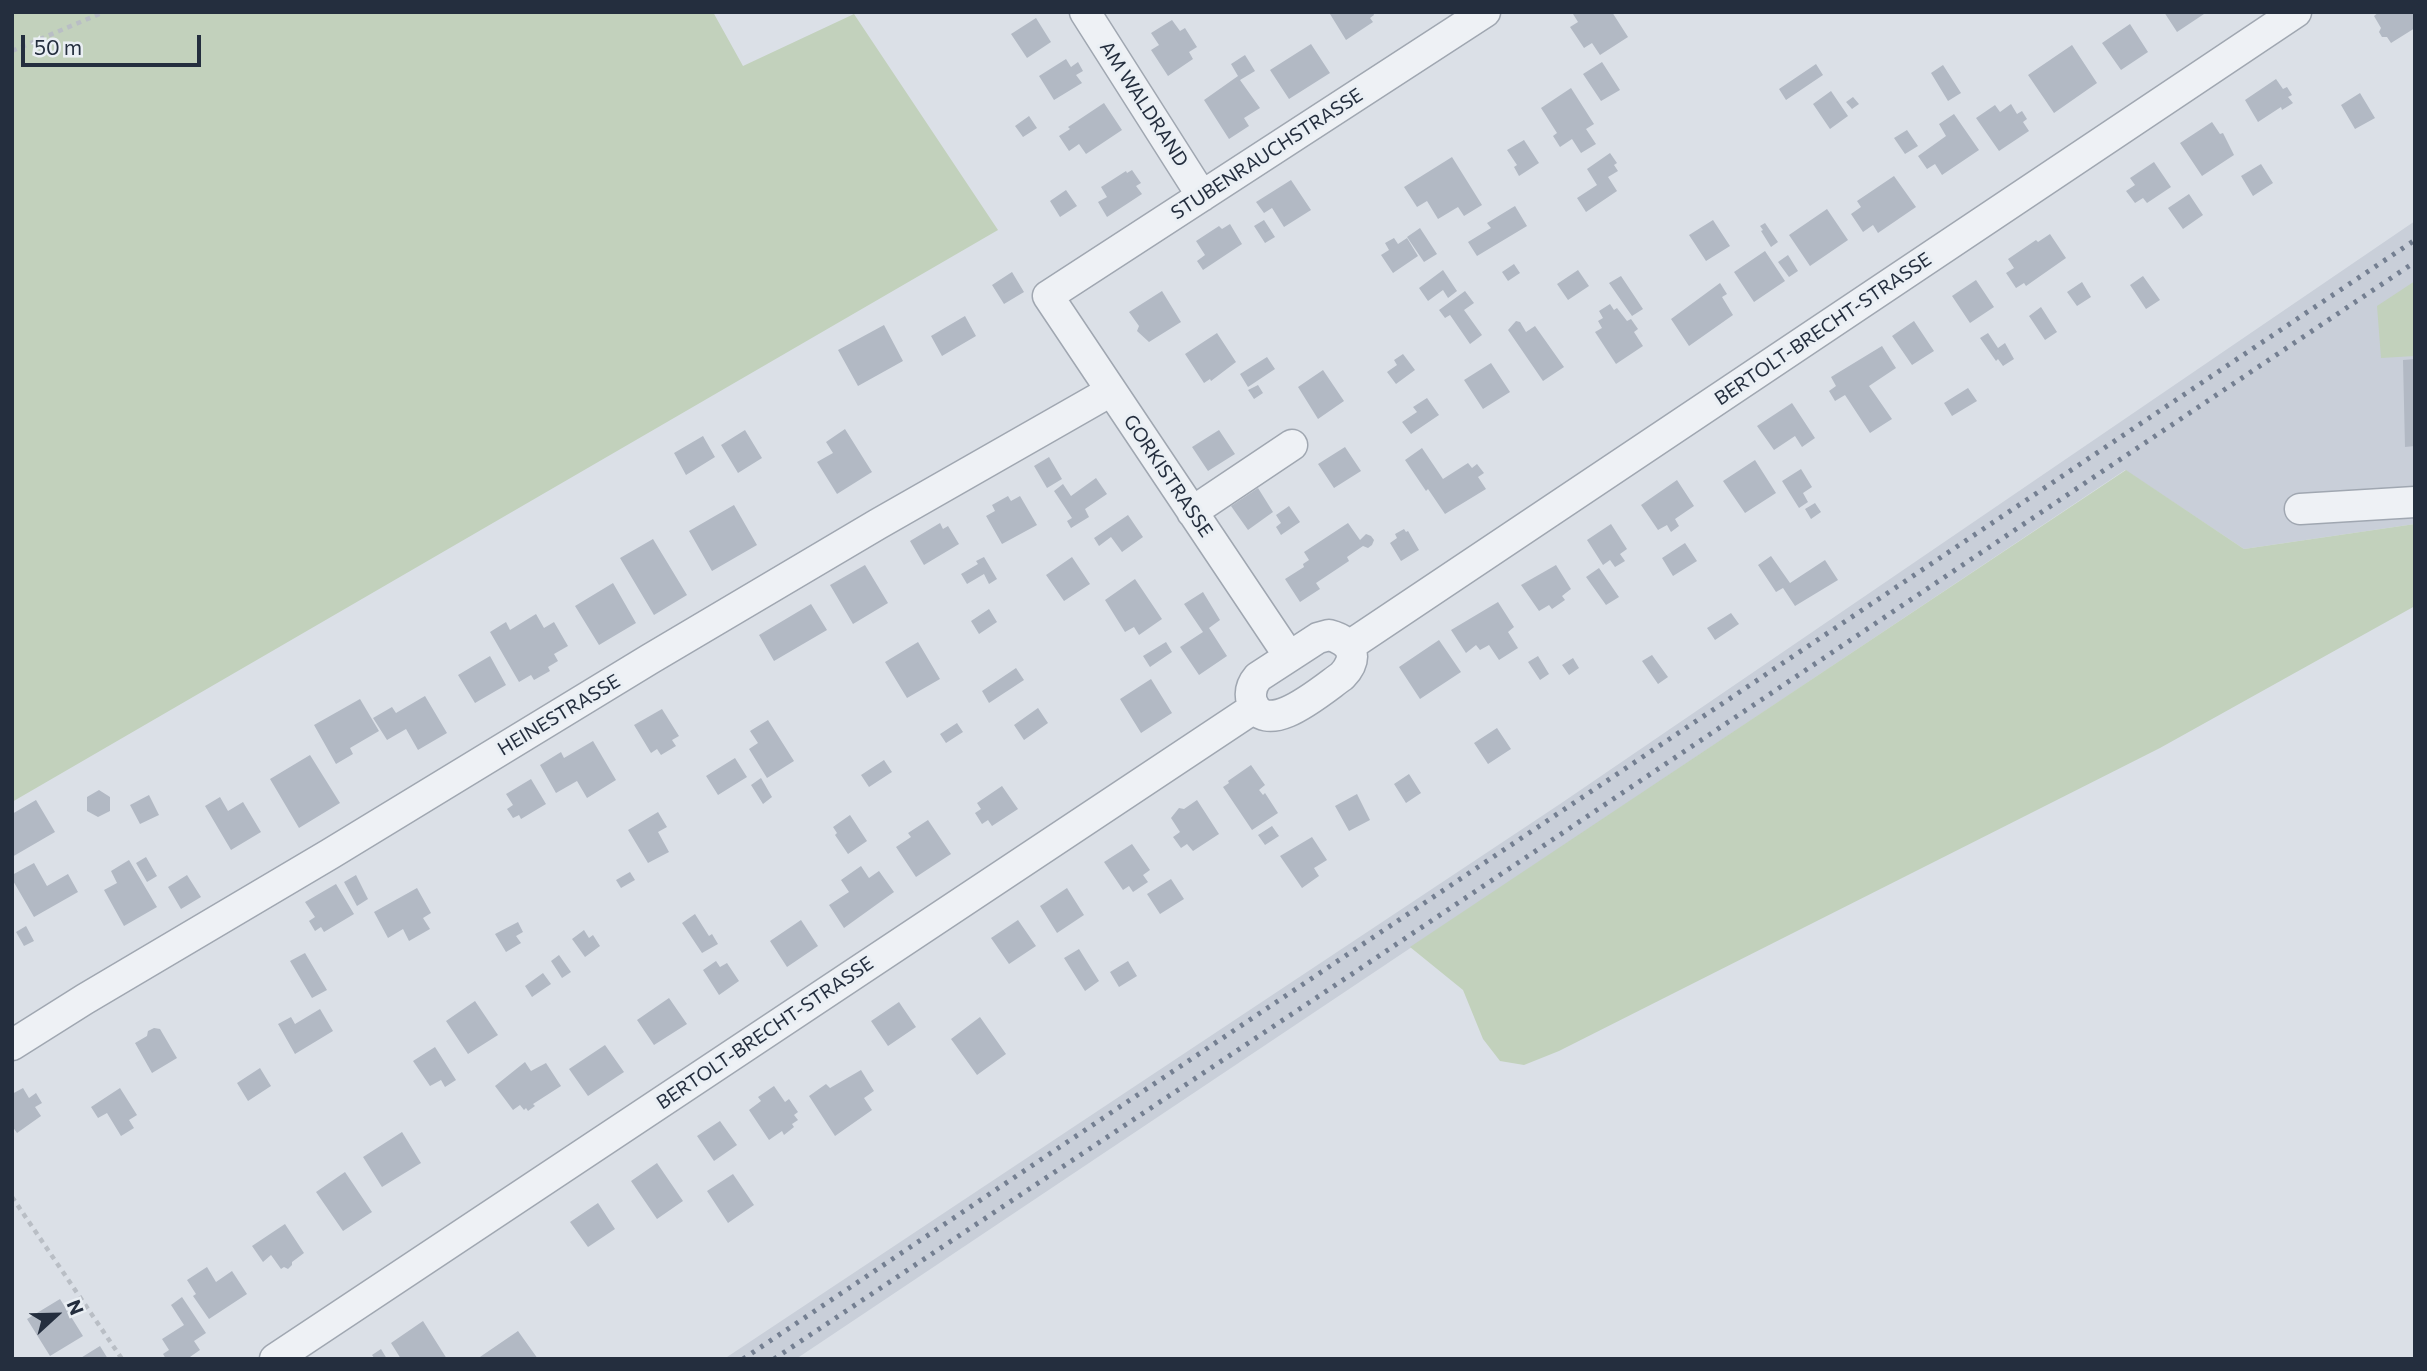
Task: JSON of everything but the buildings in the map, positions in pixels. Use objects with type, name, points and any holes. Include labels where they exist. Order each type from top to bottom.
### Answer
[{"type":"street","name":"AM WALDRAND","points":[[1085,12],[1202,196]]},
{"type":"street","name":"STUBENRAUCHSTRASSE","points":[[1048,296],[1485,12]]},
{"type":"street","name":"BERTOLT-BRECHT-STRASSE","points":[[1349,646],[2296,12]]},
{"type":"street","name":"GORKISTRASSE","points":[[1048,296],[1289,656]]},
{"type":"street","name":"HEINESTRASSE","points":[[12,1045],[96,992],[878,524],[1111,391]]},
{"type":"street","points":[[1192,512],[1292,445]]},
{"type":"street","points":[[2300,509],[2415,502]]},
{"type":"street","points":[[1329,635],[1342,638],[1349,646],[1352,657],[1350,667],[1342,676],[1284,715],[1271,718],[1254,708],[1250,696],[1253,684],[1258,677],[1289,656],[1318,638],[1329,635]]},
{"type":"street","name":"BERTOLT-BRECHT-STRASSE","points":[[275,1359],[1254,708]]},
{"type":"path","points":[[12,51],[104,12]]},
{"type":"path","points":[[12,1197],[122,1359]]},
{"type":"shaded area","points":[[2415,221],[2415,524],[2244,549],[2125,470],[796,1359],[724,1359],[1560,804]]},
{"type":"green space","points":[[12,12],[713,12],[743,66],[854,14],[998,230],[12,802]]},
{"type":"green space","points":[[2415,281],[2415,356],[2381,358],[2377,306]]},
{"type":"green space","points":[[2126,470],[2244,549],[2415,524],[2415,606],[2160,748],[1559,1051],[1524,1065],[1500,1061],[1483,1039],[1463,990],[1410,947]]},
{"type":"railway","points":[[743,1359],[2415,240]]},
{"type":"railway","points":[[774,1359],[2415,262]]}]
